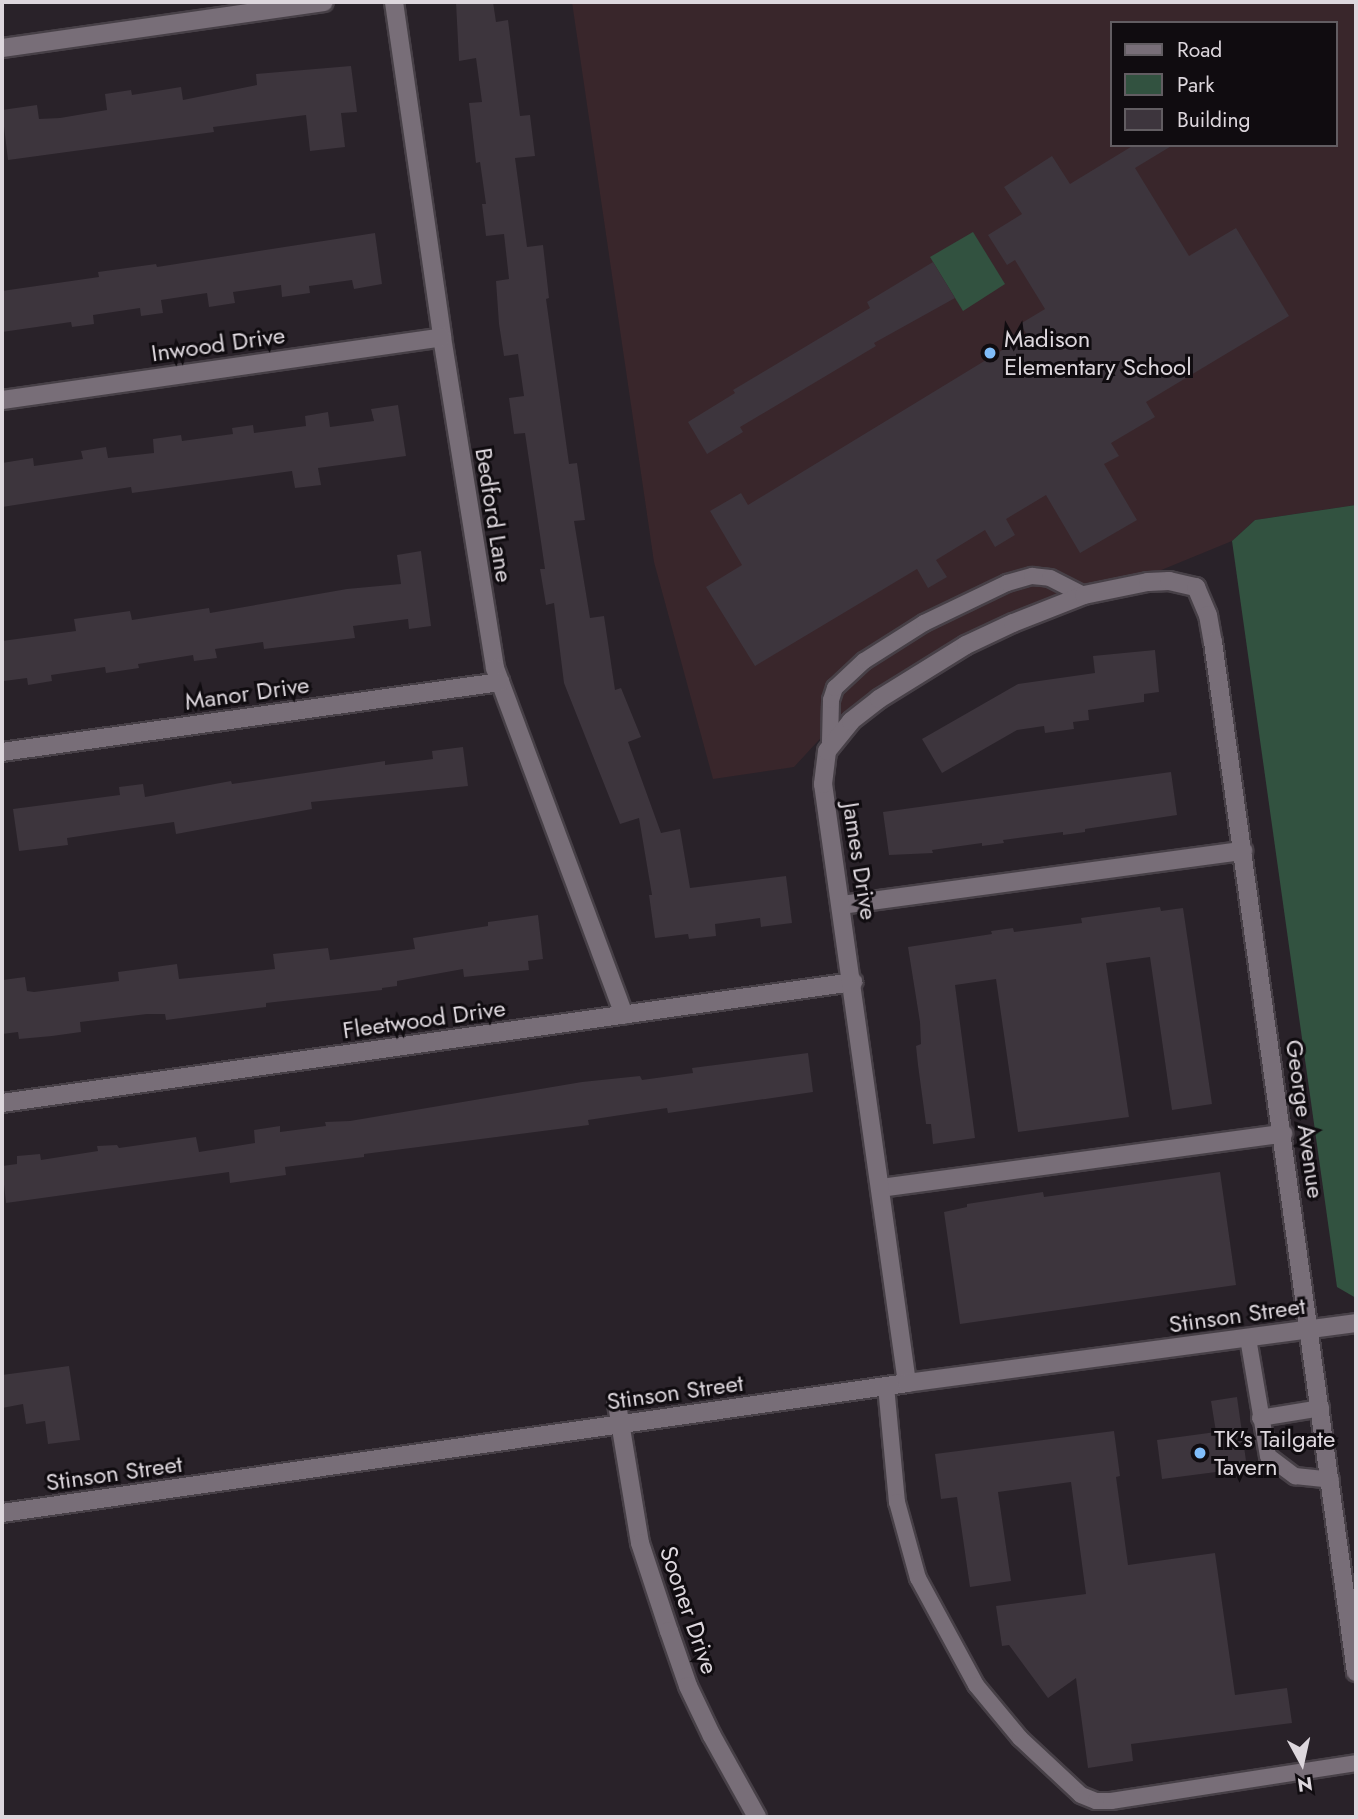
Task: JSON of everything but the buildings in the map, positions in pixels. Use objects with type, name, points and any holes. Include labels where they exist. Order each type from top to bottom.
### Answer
[{"type":"street","points":[[2,48],[324,2]]},
{"type":"street","name":"Bedford Lane","points":[[394,2],[488,632],[500,682],[624,1015]]},
{"type":"street","name":"Inwood Drive","points":[[2,400],[442,337]]},
{"type":"street","name":"George Avenue","points":[[1084,595],[1149,582],[1182,583],[1201,593],[1208,615],[1311,1329],[1356,1672]]},
{"type":"street","points":[[831,742],[851,721],[917,673],[1013,622],[1084,595]]},
{"type":"street","name":"Manor Drive","points":[[2,752],[500,682]]},
{"type":"street","name":"James Drive","points":[[831,742],[823,764],[823,784],[853,982],[907,1384]]},
{"type":"street","points":[[842,905],[1242,851]]},
{"type":"street","name":"Fleetwood Drive","points":[[2,1103],[853,982]]},
{"type":"street","points":[[881,1188],[1283,1134]]},
{"type":"street","name":"Stinson Street","points":[[2,1513],[907,1384],[1356,1324]]},
{"type":"street","name":"Sooner Drive","points":[[617,1404],[640,1543],[669,1631],[688,1686],[757,1817]]},
{"type":"lane","points":[[831,742],[831,700],[835,688],[864,661],[924,623],[1007,583],[1032,576],[1050,578],[1084,595]]},
{"type":"lane","points":[[1248,1338],[1268,1456],[1295,1476],[1331,1480]]},
{"type":"lane","points":[[886,1387],[897,1502],[918,1578],[976,1685],[1020,1738],[1081,1795],[1096,1801],[1111,1801],[1356,1763]]},
{"type":"lane","points":[[1260,1418],[1321,1408]]},
{"type":"shaded area","name":"Madison Elementary School","points":[[572,2],[1356,2],[1356,505],[1255,520],[1232,541],[1154,573],[1015,611],[897,674],[843,714],[794,767],[713,779],[654,562]]},
{"type":"green space","points":[[973,232],[1005,284],[963,311],[930,257]]},
{"type":"green space","points":[[1356,505],[1356,1298],[1337,1287],[1232,541],[1255,520]]},
{"type":"place","name":"Madison Elementary School","points":[[990,353]]},
{"type":"place","name":"TK's Tailgate Tavern","points":[[1200,1453]]}]
